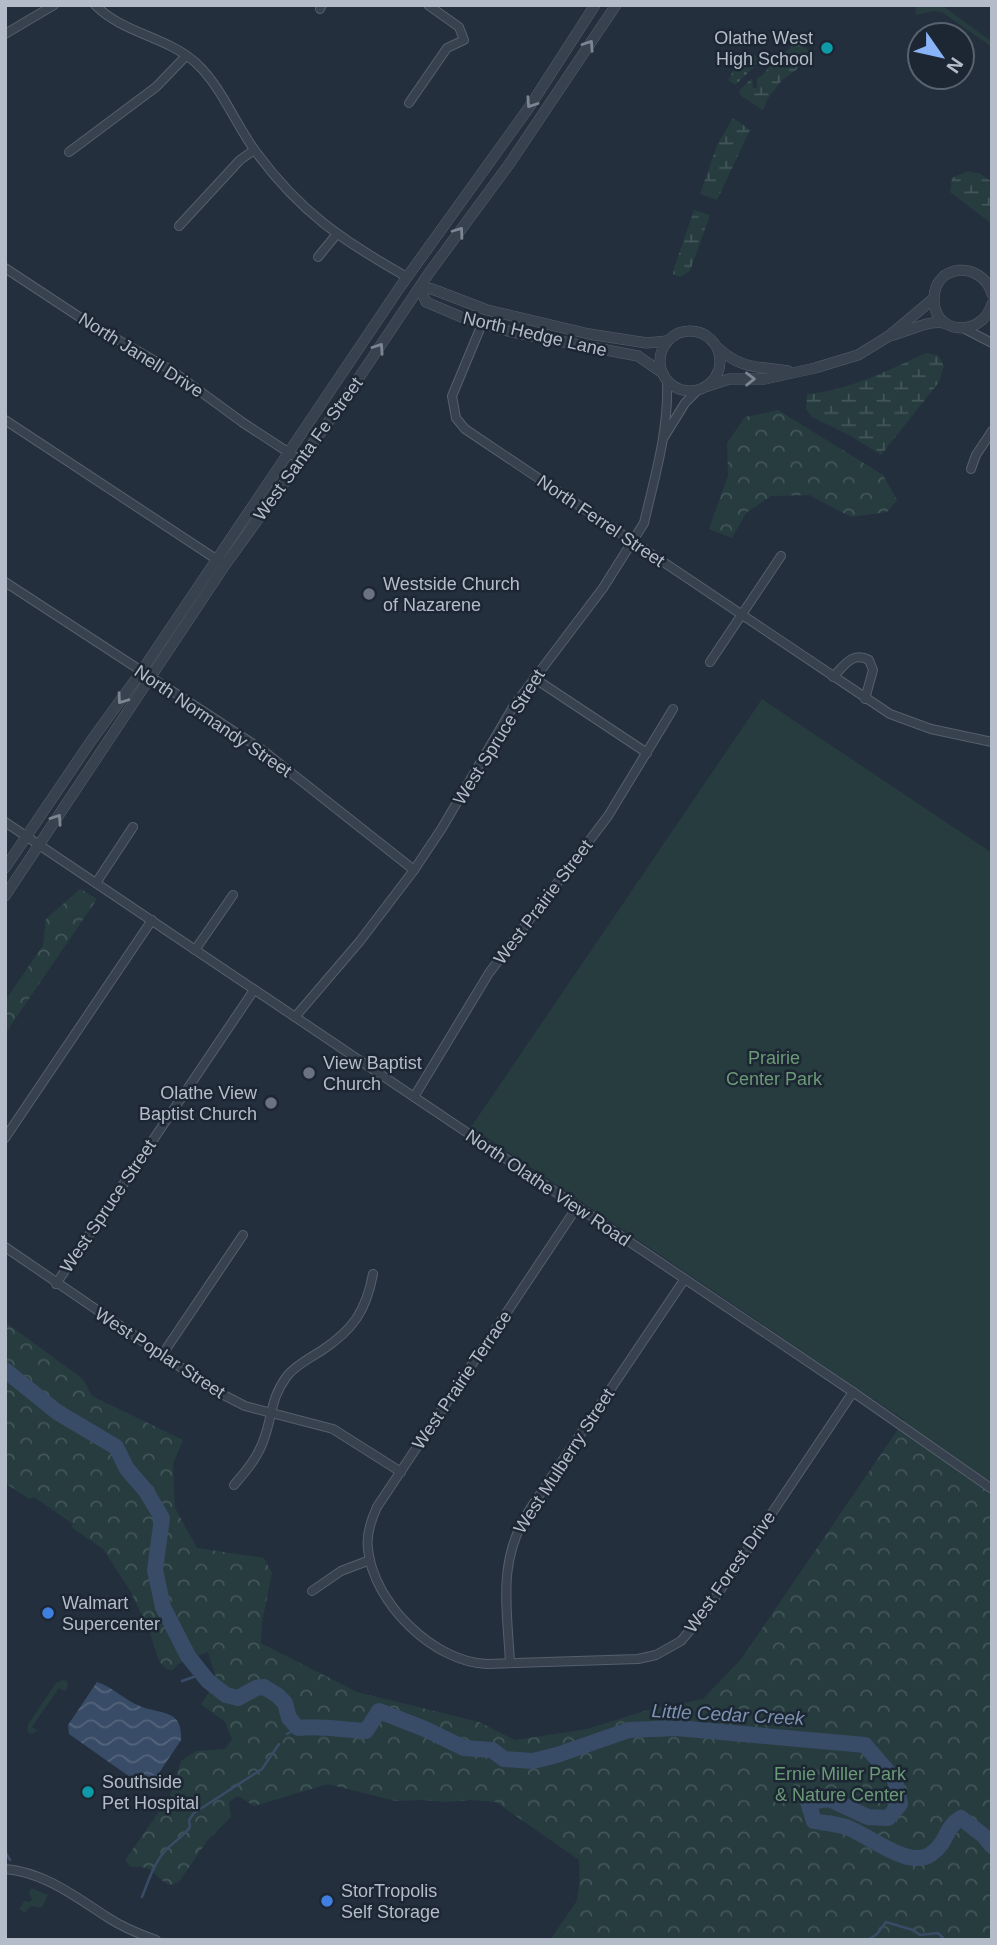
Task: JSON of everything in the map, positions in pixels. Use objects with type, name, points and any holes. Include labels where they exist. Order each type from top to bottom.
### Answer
[{"type":"street","points":[[5,34],[54,5]]},
{"type":"street","points":[[95,5],[120,25],[153,38],[196,64],[212,82],[254,150],[281,184],[337,235],[407,277],[420,288]]},
{"type":"street","points":[[409,103],[447,48],[464,40],[459,27],[428,5]]},
{"type":"street","name":"West Santa Fe Street","points":[[5,896],[289,453],[407,277],[530,106],[596,5]]},
{"type":"street","name":"West Santa Fe Street","points":[[220,562],[300,460],[510,163],[616,5]]},
{"type":"street","points":[[69,152],[156,87],[186,56]]},
{"type":"street","points":[[178,226],[240,160],[254,150]]},
{"type":"street","points":[[318,257],[337,235]]},
{"type":"street","name":"North Janell Drive","points":[[5,268],[87,322],[171,370],[300,460]]},
{"type":"street","points":[[947,324],[940,317],[933,299],[935,289],[946,275],[964,270],[992,279]]},
{"type":"street","points":[[980,275],[986,280],[992,294]]},
{"type":"street","name":"North Hedge Lane","points":[[661,372],[638,356],[482,324],[457,316],[426,302],[420,288],[432,289],[487,310],[589,334],[647,343],[667,341]]},
{"type":"street","points":[[792,371],[744,365],[727,356],[708,337],[690,331],[682,332],[667,341],[660,355],[661,372],[667,382],[681,391],[697,391],[729,379],[765,379],[858,355],[889,336],[933,299]]},
{"type":"street","points":[[962,328],[979,324],[991,312]]},
{"type":"street","points":[[889,336],[935,322],[962,328],[992,342]]},
{"type":"street","name":"North Ferrel Street","points":[[482,324],[452,396],[456,418],[465,429],[890,714],[910,723],[992,742]]},
{"type":"street","points":[[708,386],[718,372],[720,363],[716,345]]},
{"type":"street","name":"West Spruce Street","points":[[295,1017],[360,941],[414,870],[442,828],[507,717],[603,589],[633,543],[644,523],[664,437],[668,404],[667,382]]},
{"type":"street","name":"West Spruce Street","points":[[664,437],[685,403],[697,391]]},
{"type":"street","points":[[5,420],[220,562]]},
{"type":"street","points":[[971,469],[976,454],[992,431]]},
{"type":"street","points":[[710,662],[781,556]]},
{"type":"street","name":"North Normandy Street","points":[[5,582],[261,749],[414,870]]},
{"type":"street","points":[[833,677],[854,657],[869,660],[873,670],[865,699]]},
{"type":"street","name":"West Santa Fe Street","points":[[5,868],[145,675]]},
{"type":"street","points":[[534,678],[647,753]]},
{"type":"street","name":"West Prairie Street","points":[[414,1097],[489,973],[608,816],[673,709]]},
{"type":"street","name":"North Olathe View Road","points":[[5,822],[853,1392],[992,1489]]},
{"type":"street","points":[[96,883],[133,827]]},
{"type":"street","points":[[195,950],[233,895]]},
{"type":"street","points":[[5,1138],[152,920]]},
{"type":"street","name":"West Spruce Street","points":[[56,1284],[254,990]]},
{"type":"street","name":"West Prairie Terrace","points":[[510,1662],[487,1664],[467,1661],[429,1643],[408,1624],[383,1591],[370,1560],[368,1541],[371,1519],[577,1207]]},
{"type":"street","points":[[162,1355],[243,1235]]},
{"type":"street","name":"West Poplar Street","points":[[5,1247],[224,1395],[244,1406],[333,1429],[401,1472]]},
{"type":"street","points":[[234,1485],[255,1460],[262,1446],[269,1411],[288,1375],[337,1340],[356,1321],[368,1299],[373,1274]]},
{"type":"street","name":"West Mulberry Street","points":[[510,1662],[507,1562],[514,1536],[684,1280]]},
{"type":"street","name":"West Forest Drive","points":[[510,1662],[638,1659],[656,1655],[681,1641],[707,1610],[853,1392]]},
{"type":"street","points":[[312,1591],[341,1571],[370,1560]]},
{"type":"street","points":[[5,1869],[52,1884],[78,1897],[109,1919],[156,1940]]},
{"type":"green space","points":[[918,5],[942,5],[964,21],[955,21],[935,11],[916,15]]},
{"type":"green space","points":[[976,30],[992,42],[992,47],[976,36]]},
{"type":"green space","points":[[795,41],[810,51],[796,70],[782,80],[768,98],[763,110],[741,96],[739,91],[752,78],[753,88],[757,88],[757,77],[762,76]]},
{"type":"green space","points":[[753,54],[760,61],[735,85],[728,80],[734,70]]},
{"type":"green space","points":[[733,118],[750,130],[717,200],[700,194],[717,145]]},
{"type":"green space","points":[[968,171],[981,174],[992,182],[992,224],[950,192],[952,178]]},
{"type":"green space","points":[[694,210],[710,215],[690,271],[680,277],[673,274],[674,268]]},
{"type":"green space","points":[[926,353],[938,355],[944,366],[939,382],[881,455],[851,436],[812,417],[806,409],[807,394],[852,384]]},
{"type":"green space","points":[[778,410],[883,475],[897,500],[887,512],[851,517],[809,495],[771,496],[746,513],[732,538],[709,529],[728,476],[727,443],[745,417]]},
{"type":"green space","name":"Prairie Center Park","points":[[762,699],[992,853],[992,1940],[550,1940],[904,1420],[471,1127]]},
{"type":"green space","points":[[80,889],[97,899],[5,1034],[5,1001],[43,945],[46,919]]},
{"type":"green space","name":"Ernie Miller Park & Nature Center","points":[[5,1322],[83,1379],[92,1396],[183,1440],[173,1464],[175,1508],[197,1548],[264,1558],[272,1573],[262,1622],[261,1643],[357,1692],[479,1722],[515,1740],[587,1729],[648,1710],[703,1699],[742,1658],[900,1427],[992,1489],[992,1940],[558,1940],[574,1912],[579,1860],[496,1802],[396,1801],[328,1784],[254,1806],[238,1796],[229,1802],[231,1817],[207,1841],[179,1882],[170,1885],[149,1869],[131,1867],[125,1860],[170,1796],[181,1761],[196,1751],[225,1749],[232,1739],[225,1722],[201,1704],[217,1681],[208,1652],[178,1664],[173,1670],[166,1669],[159,1661],[150,1633],[131,1592],[103,1549],[34,1497],[29,1499],[5,1483]]},
{"type":"green space","points":[[67,1681],[68,1687],[65,1691],[59,1688],[32,1727],[38,1731],[31,1734],[27,1731],[28,1724],[56,1683]]},
{"type":"green space","points":[[31,1888],[48,1895],[42,1908],[31,1906],[25,1913],[19,1909],[24,1901],[32,1900],[29,1893]]},
{"type":"water","points":[[97,1682],[134,1703],[169,1714],[178,1722],[181,1740],[153,1782],[140,1784],[69,1734],[68,1725]]},
{"type":"waterway","name":"Little Cedar Creek","points":[[5,1370],[57,1412],[116,1447],[127,1469],[146,1491],[162,1518],[155,1570],[163,1607],[188,1656],[208,1681],[226,1695],[238,1698],[256,1688],[264,1687],[285,1703],[289,1718],[298,1728],[323,1727],[366,1731],[379,1711],[464,1748],[492,1750],[504,1759],[533,1761],[629,1730],[677,1728],[865,1745],[895,1780],[900,1804],[888,1818],[868,1817],[829,1799],[808,1802],[814,1821],[846,1827],[901,1855],[922,1858],[937,1849],[952,1826],[961,1818],[992,1846]]},
{"type":"waterway","points":[[182,1681],[202,1674]]},
{"type":"waterway","points":[[287,1734],[298,1728]]},
{"type":"waterway","points":[[142,1897],[158,1861],[190,1827],[189,1820],[194,1813],[262,1769],[279,1744]]},
{"type":"waterway","points":[[6,1853],[10,1860]]},
{"type":"waterway","points":[[868,1940],[877,1934],[886,1922],[913,1930],[920,1935],[938,1933],[945,1940]]},
{"type":"place","name":"Olathe West High School","points":[[827,48]]},
{"type":"place","name":"Westside Church of Nazarene","points":[[369,594]]},
{"type":"place","name":"View Baptist Church","points":[[309,1073]]},
{"type":"place","name":"Olathe View Baptist Church","points":[[271,1103]]},
{"type":"place","name":"Walmart Supercenter","points":[[48,1613]]},
{"type":"place","name":"Southside Pet Hospital","points":[[88,1792]]},
{"type":"place","name":"StorTropolis Self Storage","points":[[327,1901]]}]
